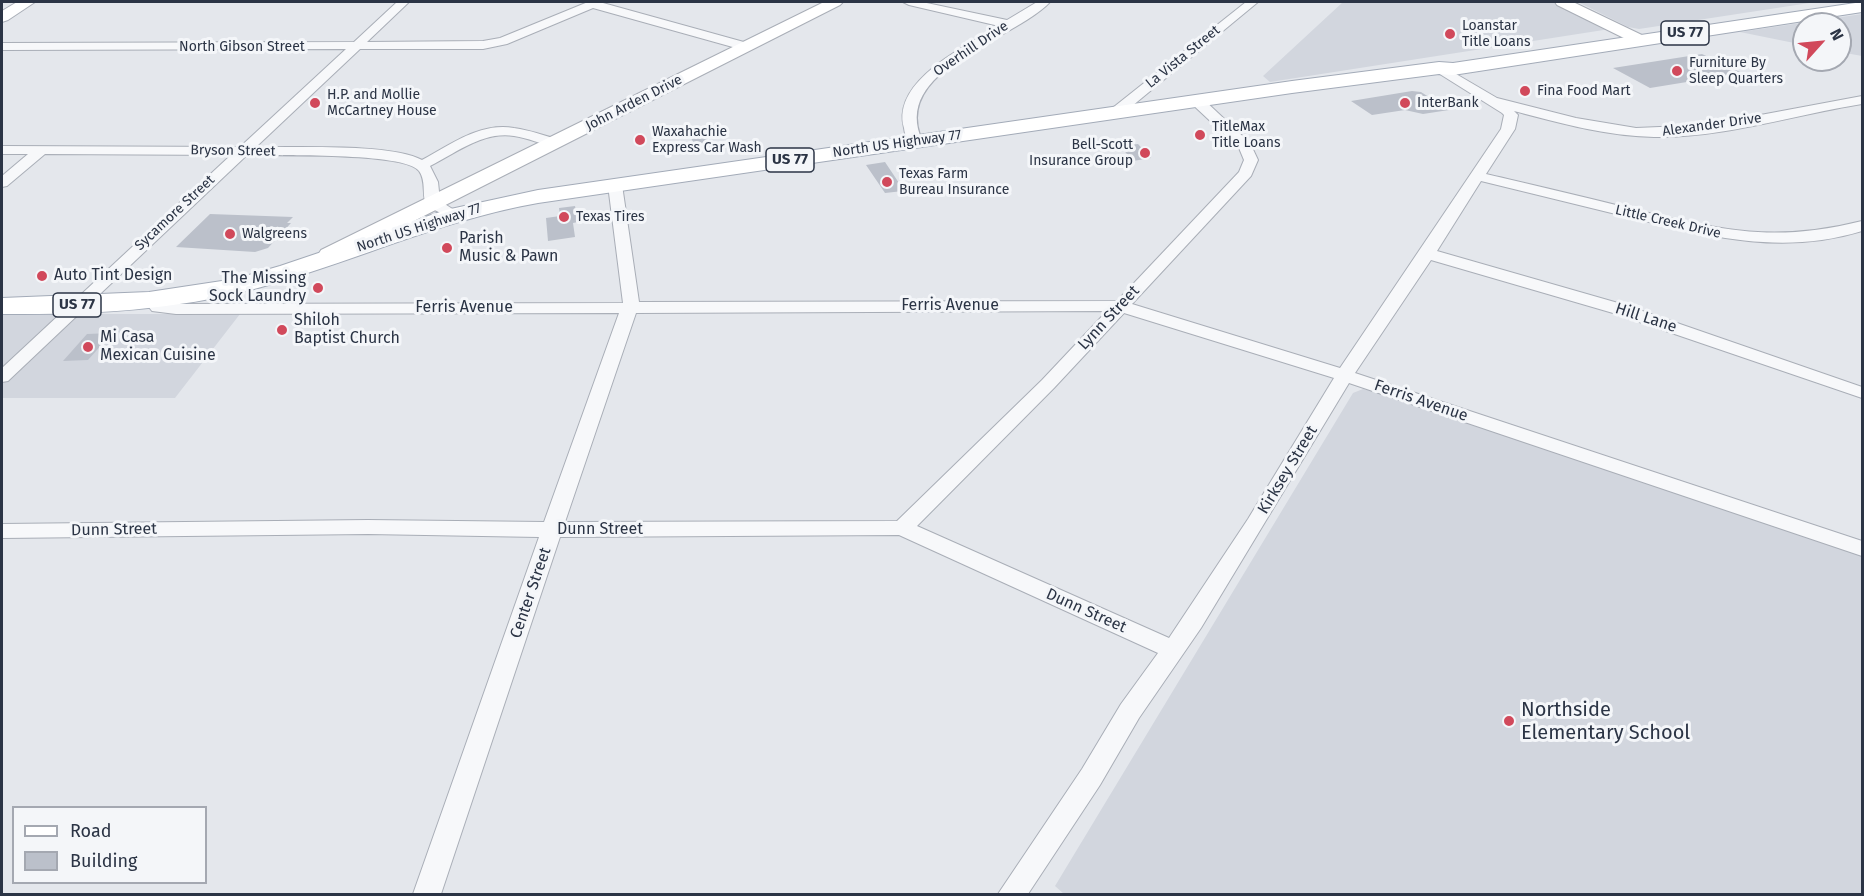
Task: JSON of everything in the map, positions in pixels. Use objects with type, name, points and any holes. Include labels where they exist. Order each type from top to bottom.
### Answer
[{"type":"main road","name":"North US Highway 77","points":[[152,301],[237,286],[307,267],[454,214],[516,200],[1197,101],[1439,68],[1453,69],[1849,2]]},
{"type":"main road","name":"North US Highway 77","points":[[1635,37],[1863,7]]},
{"type":"main road","name":"Ferris Avenue","points":[[2,306],[152,301]]},
{"type":"street","points":[[2,17],[27,2]]},
{"type":"street","name":"Sycamore Street","points":[[2,377],[242,150],[403,2]]},
{"type":"street","name":"John Arden Drive","points":[[432,202],[555,143],[835,2]]},
{"type":"street","points":[[909,2],[1008,24]]},
{"type":"street","name":"Overhill Drive","points":[[916,142],[910,132],[907,115],[910,103],[918,90],[939,67],[1044,2]]},
{"type":"street","name":"La Vista Street","points":[[1115,113],[1252,2]]},
{"type":"street","points":[[1563,2],[1635,37]]},
{"type":"street","points":[[595,3],[747,47]]},
{"type":"street","name":"North Gibson Street","points":[[2,46],[483,45],[503,41],[595,3]]},
{"type":"street","name":"Kirksey Street","points":[[1012,894],[1091,777],[1130,711],[1193,622],[1346,376],[1508,129],[1511,118],[1507,110],[1439,68]]},
{"type":"street","name":"Alexander Drive","points":[[1492,100],[1556,117],[1634,132],[1653,133],[1709,129],[1863,100]]},
{"type":"street","name":"Lynn Street","points":[[902,528],[1048,384],[1250,166],[1251,160],[1245,146],[1197,101]]},
{"type":"street","points":[[432,202],[433,190],[430,177],[422,165],[481,136],[497,131],[515,132],[555,143]]},
{"type":"street","name":"Bryson Street","points":[[2,150],[242,150],[394,156],[422,165]]},
{"type":"street","points":[[2,183],[41,150]]},
{"type":"street","name":"Little Creek Drive","points":[[1477,176],[1745,238],[1802,238],[1863,226]]},
{"type":"street","name":"Center Street","points":[[427,894],[603,381],[631,307],[628,267],[624,254],[615,185]]},
{"type":"street","points":[[432,202],[454,214]]},
{"type":"street","points":[[307,267],[432,202]]},
{"type":"street","name":"Hill Lane","points":[[1426,253],[1619,309],[1863,393]]},
{"type":"street","points":[[237,286],[242,299],[254,308]]},
{"type":"street","name":"Ferris Avenue","points":[[152,301],[158,307],[167,309],[1120,306],[1346,376],[1863,549]]},
{"type":"street","name":"Dunn Street","points":[[2,531],[368,527],[553,530],[902,528],[1172,649]]},
{"type":"shaded area","points":[[1343,2],[1554,2],[1610,29],[1270,82],[1263,76]]},
{"type":"shaded area","points":[[1578,2],[1816,2],[1639,29],[1628,27]]},
{"type":"shaded area","points":[[1862,14],[1862,56],[1852,54],[1852,15]]},
{"type":"shaded area","points":[[1792,24],[1792,43],[1740,32]]},
{"type":"shaded area","points":[[2,314],[240,314],[175,398],[2,398]]},
{"type":"shaded area","name":"Northside Elementary School","points":[[1363,389],[1375,391],[1862,556],[1862,894],[1064,894],[1055,886],[1353,393]]},
{"type":"building","name":"Furniture By Sleep Quarters","points":[[1702,54],[1742,73],[1650,88],[1613,68]]},
{"type":"building","name":"InterBank","points":[[1412,91],[1421,92],[1449,110],[1423,114],[1405,110],[1372,115],[1351,101]]},
{"type":"building","points":[[708,135],[715,148],[698,151],[691,138]]},
{"type":"building","points":[[1138,144],[1151,158],[1133,161],[1120,146]]},
{"type":"building","name":"Texas Farm Bureau Insurance","points":[[885,162],[903,191],[885,193],[866,165]]},
{"type":"building","points":[[575,206],[578,222],[573,223],[575,237],[548,241],[546,218],[560,216],[559,208]]},
{"type":"building","name":"Walgreens","points":[[210,214],[293,217],[287,223],[291,223],[268,248],[255,252],[176,247]]},
{"type":"building","name":"Mi Casa Mexican Cuisine","points":[[112,333],[88,360],[63,361],[87,334]]},
{"type":"place","name":"Loanstar Title Loans","points":[[1450,34]]},
{"type":"place","name":"Furniture By Sleep Quarters","points":[[1677,71]]},
{"type":"place","name":"Fina Food Mart","points":[[1525,91]]},
{"type":"place","name":"H.P. and Mollie McCartney House","points":[[315,103]]},
{"type":"place","name":"InterBank","points":[[1405,103]]},
{"type":"place","name":"TitleMax Title Loans","points":[[1200,135]]},
{"type":"place","name":"Waxahachie Express Car Wash","points":[[640,140]]},
{"type":"place","name":"Bell-Scott Insurance Group","points":[[1145,153]]},
{"type":"place","name":"Texas Farm Bureau Insurance","points":[[887,182]]},
{"type":"place","name":"Texas Tires","points":[[564,217]]},
{"type":"place","name":"Walgreens","points":[[230,234]]},
{"type":"place","name":"Parish Music & Pawn","points":[[447,248]]},
{"type":"place","name":"Auto Tint Design","points":[[42,276]]},
{"type":"place","name":"The Missing Sock Laundry","points":[[318,288]]},
{"type":"place","name":"Shiloh Baptist Church","points":[[282,330]]},
{"type":"place","name":"Mi Casa Mexican Cuisine","points":[[88,347]]},
{"type":"place","name":"Northside Elementary School","points":[[1509,721]]}]
